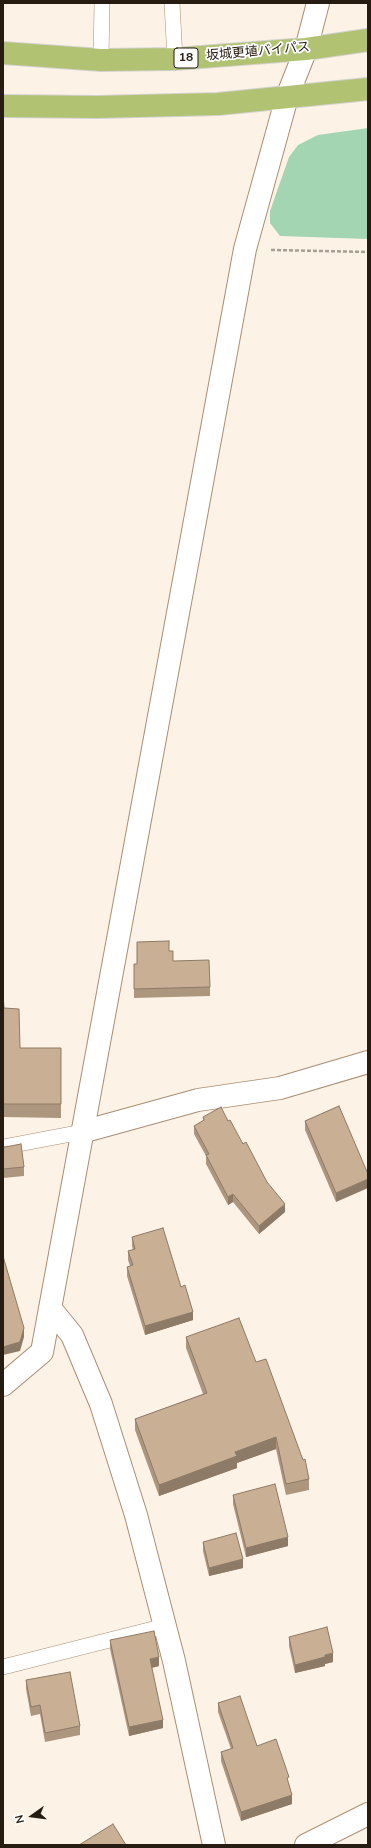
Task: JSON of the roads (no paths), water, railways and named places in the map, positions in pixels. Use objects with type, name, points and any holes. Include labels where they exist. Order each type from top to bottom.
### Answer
[{"type":"highway","name":"坂城更埴バイパス","points":[[3,53],[101,60],[175,59],[306,49],[368,40]]},
{"type":"highway","points":[[3,106],[98,107],[218,104],[368,89]]},
{"type":"street","points":[[3,1385],[42,1352],[245,249],[287,97],[306,49],[318,3]]},
{"type":"street","points":[[82,1132],[198,1100],[280,1088],[368,1062]]},
{"type":"street","points":[[50,1308],[72,1335],[101,1404],[136,1515],[165,1626],[214,1845]]},
{"type":"street","points":[[306,1845],[368,1814]]},
{"type":"lane","points":[[101,60],[102,3]]},
{"type":"lane","points":[[172,3],[175,59]]},
{"type":"lane","points":[[3,1148],[82,1132]]},
{"type":"lane","points":[[3,1667],[165,1626]]}]
